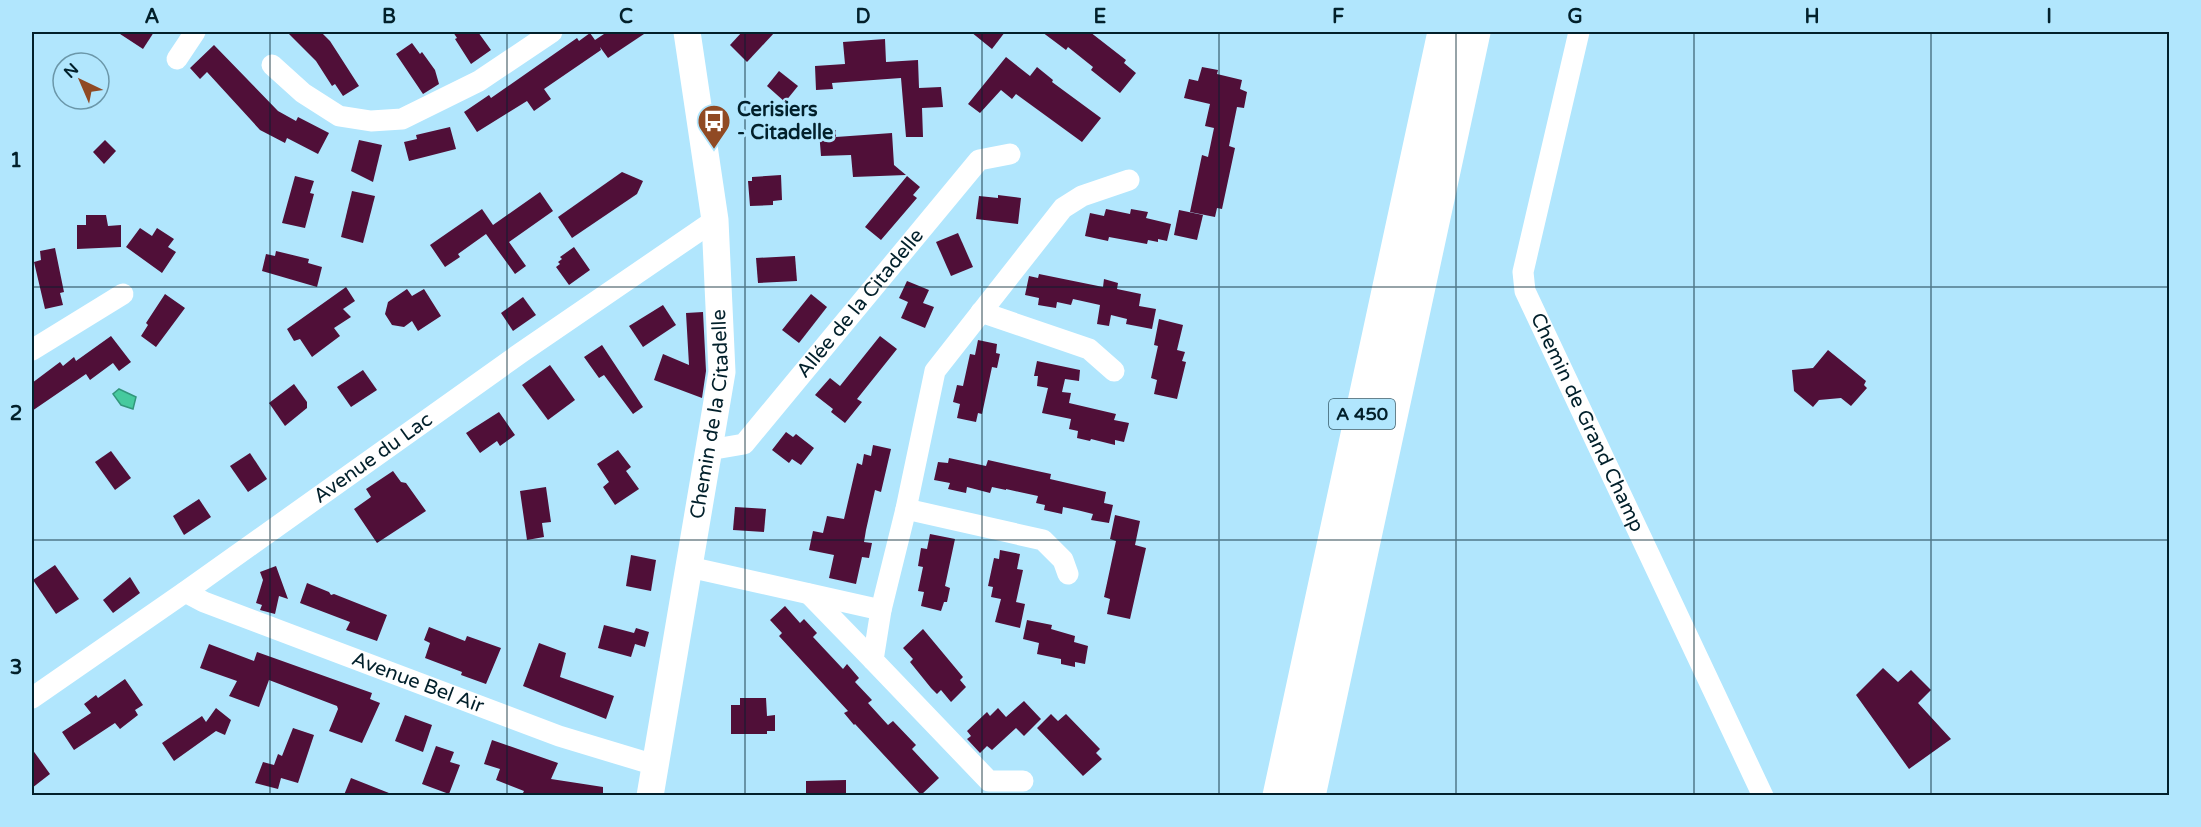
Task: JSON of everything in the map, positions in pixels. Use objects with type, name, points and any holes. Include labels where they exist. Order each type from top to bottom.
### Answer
[{"type":"highway","name":"A 450","points":[[1279,795],[1444,32]]},
{"type":"highway","name":"A 450","points":[[1309,795],[1474,32]]},
{"type":"street","points":[[177,59],[195,32]]},
{"type":"street","points":[[272,65],[303,93],[339,116],[371,121],[402,119],[479,81],[552,32]]},
{"type":"street","name":"Chemin de la Citadelle","points":[[650,795],[722,372],[715,220],[687,32]]},
{"type":"street","name":"Chemin de Grand Champ","points":[[1579,32],[1523,272],[1525,291],[1763,795]]},
{"type":"street","name":"Allée de la Citadelle","points":[[709,450],[744,444],[979,160],[1010,154]]},
{"type":"street","points":[[873,660],[881,610],[906,509],[935,371],[1063,208],[1082,196],[1129,180]]},
{"type":"street","name":"Avenue du Lac","points":[[32,698],[522,352],[715,220]]},
{"type":"street","points":[[32,350],[123,294]]},
{"type":"street","points":[[981,312],[1089,349],[1114,371]]},
{"type":"street","points":[[906,509],[1043,540],[1063,560],[1068,574]]},
{"type":"street","points":[[689,567],[881,610]]},
{"type":"street","name":"Avenue Bel Air","points":[[185,592],[204,602],[560,736],[655,765]]},
{"type":"street","points":[[809,594],[989,781],[1023,781]]},
{"type":"shaded area","points":[[119,389],[136,397],[133,409],[121,405],[113,394]]},
{"type":"building","points":[[117,32],[154,32],[143,49]]},
{"type":"building","points":[[287,32],[321,32],[330,41],[359,86],[343,96],[335,84],[332,86],[316,61]]},
{"type":"building","points":[[453,32],[478,32],[491,50],[471,64]]},
{"type":"building","points":[[607,32],[647,32],[608,58],[600,47],[601,50],[544,89],[551,99],[534,111],[527,101],[477,132],[464,112],[489,95],[491,98],[577,38],[579,41],[590,33],[595,40]]},
{"type":"building","points":[[742,32],[775,32],[747,62],[730,45]]},
{"type":"building","points":[[971,32],[1005,32],[992,49]]},
{"type":"building","points":[[1042,32],[1090,32],[1126,60],[1124,63],[1136,73],[1120,93],[1091,70],[1093,67],[1068,47],[1066,50]]},
{"type":"building","points":[[885,39],[886,62],[918,60],[919,88],[941,87],[943,107],[922,108],[923,137],[906,137],[901,78],[832,83],[833,89],[816,90],[815,66],[845,64],[843,42]]},
{"type":"building","points":[[412,43],[435,70],[439,84],[423,94],[396,54]]},
{"type":"building","points":[[214,45],[278,111],[296,121],[298,117],[329,133],[318,154],[287,138],[285,143],[260,130],[207,72],[200,79],[190,68]]},
{"type":"building","points":[[1006,57],[1030,76],[1037,67],[1053,80],[1052,82],[1101,118],[1082,142],[1016,94],[1012,99],[1001,90],[980,113],[968,104]]},
{"type":"building","points":[[1202,67],[1218,70],[1217,74],[1242,80],[1240,89],[1247,92],[1244,108],[1237,107],[1229,146],[1235,148],[1222,209],[1217,208],[1215,217],[1190,212],[1202,155],[1208,157],[1214,128],[1205,126],[1210,104],[1184,98],[1189,79],[1198,81]]},
{"type":"building","points":[[779,71],[798,86],[785,102],[767,86]]},
{"type":"building","points":[[450,127],[456,149],[409,161],[404,142],[417,139],[416,135]]},
{"type":"building","points":[[836,130],[836,137],[892,133],[894,165],[906,175],[853,177],[851,155],[821,156],[819,131]]},
{"type":"building","points":[[105,140],[116,151],[104,164],[93,152]]},
{"type":"building","points":[[359,140],[382,145],[373,182],[351,171]]},
{"type":"building","points":[[622,172],[643,181],[637,194],[572,238],[558,217]]},
{"type":"building","points":[[781,175],[782,200],[773,201],[773,205],[750,206],[748,181],[752,181],[752,177]]},
{"type":"building","points":[[295,176],[314,181],[310,193],[314,194],[305,228],[282,223]]},
{"type":"building","points":[[907,176],[920,187],[913,195],[917,198],[881,240],[865,227]]},
{"type":"building","points":[[352,191],[375,196],[363,243],[341,237]]},
{"type":"building","points":[[540,192],[553,211],[509,242],[526,266],[515,274],[486,234],[458,254],[460,257],[445,267],[430,245],[482,209],[493,225]]},
{"type":"building","points":[[998,195],[1021,198],[1018,224],[976,219],[979,196],[998,198]]},
{"type":"building","points":[[1106,209],[1130,214],[1131,209],[1148,212],[1146,218],[1171,224],[1167,241],[1148,240],[1147,244],[1109,237],[1108,241],[1085,236],[1090,213],[1104,216]]},
{"type":"building","points":[[1179,210],[1203,215],[1197,240],[1174,235]]},
{"type":"building","points":[[86,215],[106,215],[108,226],[121,225],[121,247],[77,249],[77,225],[86,225]]},
{"type":"building","points":[[140,228],[152,236],[157,228],[174,239],[168,247],[176,252],[162,273],[126,247]]},
{"type":"building","points":[[958,233],[973,267],[951,276],[936,242]]},
{"type":"building","points":[[574,247],[590,270],[569,285],[556,267],[562,259],[560,257]]},
{"type":"building","points":[[55,248],[64,292],[60,293],[63,305],[45,309],[34,262],[41,260],[40,251]]},
{"type":"building","points":[[276,251],[309,259],[308,263],[322,267],[317,287],[262,271],[266,254],[275,256]]},
{"type":"building","points":[[795,256],[797,281],[758,283],[756,258]]},
{"type":"building","points":[[1039,274],[1103,287],[1104,279],[1118,283],[1117,289],[1141,294],[1139,306],[1156,309],[1152,329],[1126,324],[1127,319],[1111,315],[1109,326],[1097,324],[1100,305],[1073,299],[1071,305],[1057,302],[1056,308],[1038,305],[1039,298],[1025,295],[1029,276],[1038,278]]},
{"type":"building","points":[[907,281],[929,290],[923,303],[934,307],[925,328],[901,318],[908,302],[899,298]]},
{"type":"building","points":[[346,287],[355,301],[343,309],[351,317],[334,328],[340,336],[312,357],[300,339],[294,341],[287,329]]},
{"type":"building","points":[[407,289],[412,296],[424,289],[441,316],[418,331],[412,321],[404,327],[392,325],[385,314],[388,302]]},
{"type":"building","points":[[165,294],[185,308],[156,347],[141,336],[148,325],[146,323]]},
{"type":"building","points":[[811,294],[827,307],[799,343],[782,330]]},
{"type":"building","points":[[523,297],[536,315],[513,331],[501,313]]},
{"type":"building","points":[[663,305],[676,325],[643,347],[629,326]]},
{"type":"building","points":[[703,312],[706,371],[702,398],[654,380],[663,354],[689,365],[686,313]]},
{"type":"building","points":[[1159,319],[1183,325],[1177,350],[1185,352],[1182,361],[1186,362],[1177,399],[1154,394],[1157,380],[1151,378],[1158,346],[1154,345]]},
{"type":"building","points":[[111,336],[131,362],[119,371],[113,363],[90,380],[86,374],[32,411],[32,383],[60,362],[63,366],[74,357],[76,361]]},
{"type":"building","points":[[880,336],[897,349],[857,399],[862,402],[845,423],[831,412],[833,409],[815,395],[830,378],[840,386]]},
{"type":"building","points":[[978,340],[997,344],[996,353],[1000,354],[997,368],[992,367],[982,414],[978,413],[976,422],[957,418],[960,404],[953,402],[957,385],[963,386],[970,354],[975,355]]},
{"type":"building","points":[[602,345],[643,407],[633,414],[604,375],[599,378],[584,357]]},
{"type":"building","points":[[1828,350],[1866,381],[1864,385],[1867,388],[1851,406],[1841,398],[1819,400],[1813,407],[1794,391],[1792,370],[1813,368]]},
{"type":"building","points":[[1037,361],[1080,370],[1079,381],[1065,379],[1062,392],[1071,393],[1069,403],[1116,414],[1114,420],[1129,423],[1124,442],[1115,440],[1115,445],[1077,438],[1078,431],[1069,429],[1071,419],[1042,413],[1048,388],[1037,386],[1038,376],[1034,376]]},
{"type":"building","points":[[550,365],[575,400],[548,420],[522,385]]},
{"type":"building","points":[[363,370],[377,390],[351,407],[337,387]]},
{"type":"building","points":[[294,384],[307,402],[307,408],[285,426],[269,403]]},
{"type":"building","points":[[499,412],[515,435],[500,446],[497,441],[480,453],[466,433]]},
{"type":"building","points":[[786,432],[793,437],[796,434],[814,448],[801,465],[792,459],[789,463],[772,450]]},
{"type":"building","points":[[873,445],[891,449],[881,492],[875,490],[866,530],[864,542],[872,543],[869,558],[862,557],[856,584],[829,578],[834,555],[809,550],[813,531],[823,533],[827,516],[844,519],[857,463],[862,465],[864,454],[871,456]]},
{"type":"building","points":[[618,450],[631,467],[626,471],[639,489],[615,505],[603,487],[609,482],[597,464]]},
{"type":"building","points":[[111,451],[131,478],[115,490],[95,462]]},
{"type":"building","points":[[250,453],[267,479],[248,492],[230,466]]},
{"type":"building","points":[[949,458],[986,466],[988,460],[1051,474],[1050,479],[1106,492],[1104,503],[1113,505],[1109,523],[1091,520],[1093,514],[1063,507],[1062,514],[1044,510],[1045,505],[1036,503],[1038,496],[1006,489],[992,487],[990,493],[967,487],[966,493],[948,489],[950,483],[934,480],[938,462],[948,463]]},
{"type":"building","points":[[393,471],[401,482],[406,483],[426,511],[377,543],[354,509],[371,497],[366,489]]},
{"type":"building","points":[[546,487],[551,522],[542,523],[544,537],[527,540],[520,491]]},
{"type":"building","points":[[199,499],[211,517],[184,535],[173,516]]},
{"type":"building","points":[[735,507],[766,509],[764,532],[733,530]]},
{"type":"building","points":[[1115,515],[1140,521],[1135,545],[1146,548],[1130,619],[1107,614],[1110,599],[1104,597],[1116,541],[1110,539]]},
{"type":"building","points":[[930,534],[955,539],[945,586],[950,588],[947,602],[944,602],[941,611],[921,606],[924,592],[918,591],[923,567],[918,566],[921,548],[927,549]]},
{"type":"building","points":[[1000,550],[1020,554],[1017,569],[1023,570],[1016,602],[1025,604],[1020,628],[995,622],[1001,599],[991,597],[993,587],[988,586],[994,558],[999,559]]},
{"type":"building","points":[[631,555],[656,560],[651,591],[626,586]]},
{"type":"building","points":[[55,565],[79,599],[56,614],[33,580]]},
{"type":"building","points":[[276,566],[288,599],[279,596],[275,614],[260,610],[262,605],[256,603],[263,580],[260,572]]},
{"type":"building","points":[[130,577],[140,593],[113,613],[103,600]]},
{"type":"building","points":[[307,583],[331,595],[334,594],[387,615],[377,641],[346,630],[350,622],[300,603]]},
{"type":"building","points":[[785,606],[800,623],[804,619],[817,633],[813,637],[843,669],[847,664],[859,678],[855,682],[872,700],[868,703],[888,725],[893,721],[916,745],[912,749],[939,778],[921,795],[854,725],[844,713],[848,711],[779,636],[782,633],[770,620]]},
{"type":"building","points":[[1027,620],[1052,625],[1051,629],[1075,636],[1074,642],[1088,646],[1085,664],[1075,662],[1075,667],[1061,664],[1061,659],[1037,654],[1039,643],[1023,639]]},
{"type":"building","points":[[604,625],[634,633],[636,628],[649,632],[645,647],[635,644],[631,657],[598,648]]},
{"type":"building","points":[[429,627],[465,641],[467,636],[501,648],[486,684],[425,658],[430,643],[424,640]]},
{"type":"building","points":[[923,629],[963,677],[960,680],[966,687],[951,702],[941,690],[937,694],[931,688],[910,662],[913,659],[903,648]]},
{"type":"building","points":[[539,643],[566,653],[560,677],[614,696],[606,719],[523,686]]},
{"type":"building","points":[[209,644],[254,661],[257,652],[372,693],[370,699],[380,703],[362,743],[329,731],[338,709],[337,706],[269,680],[259,707],[229,696],[237,681],[200,668]]},
{"type":"building","points":[[1883,668],[1898,682],[1911,670],[1931,690],[1918,703],[1951,739],[1909,769],[1856,695]]},
{"type":"building","points":[[125,679],[143,705],[135,710],[138,715],[120,729],[115,723],[74,750],[62,732],[91,713],[84,704],[96,695],[98,698]]},
{"type":"building","points":[[740,698],[766,698],[767,716],[775,715],[775,731],[767,731],[767,734],[731,734],[731,705],[740,705]]},
{"type":"building","points":[[1024,701],[1041,719],[1024,736],[1016,728],[992,750],[987,746],[980,753],[967,739],[971,736],[967,731],[987,712],[990,716],[998,708],[1006,717]]},
{"type":"building","points":[[216,708],[231,720],[225,735],[216,731],[174,761],[162,743],[202,716],[206,722]]},
{"type":"building","points":[[1051,714],[1058,721],[1066,714],[1100,749],[1096,753],[1102,759],[1083,776],[1037,728]]},
{"type":"building","points":[[405,715],[432,725],[423,752],[395,741]]},
{"type":"building","points":[[293,728],[314,735],[298,783],[281,778],[278,789],[255,783],[263,762],[274,765],[278,754],[282,756]]},
{"type":"building","points":[[492,740],[558,763],[551,779],[603,787],[603,795],[522,795],[524,791],[496,780],[500,769],[484,764]]},
{"type":"building","points":[[436,746],[454,752],[450,762],[460,765],[449,794],[422,784]]},
{"type":"building","points":[[32,749],[50,774],[32,788]]},
{"type":"building","points":[[351,778],[394,795],[344,795]]},
{"type":"building","points":[[846,780],[846,795],[806,795],[806,781]]},
{"type":"place","name":"Cerisiers - Citadelle","points":[[714,150]]}]
